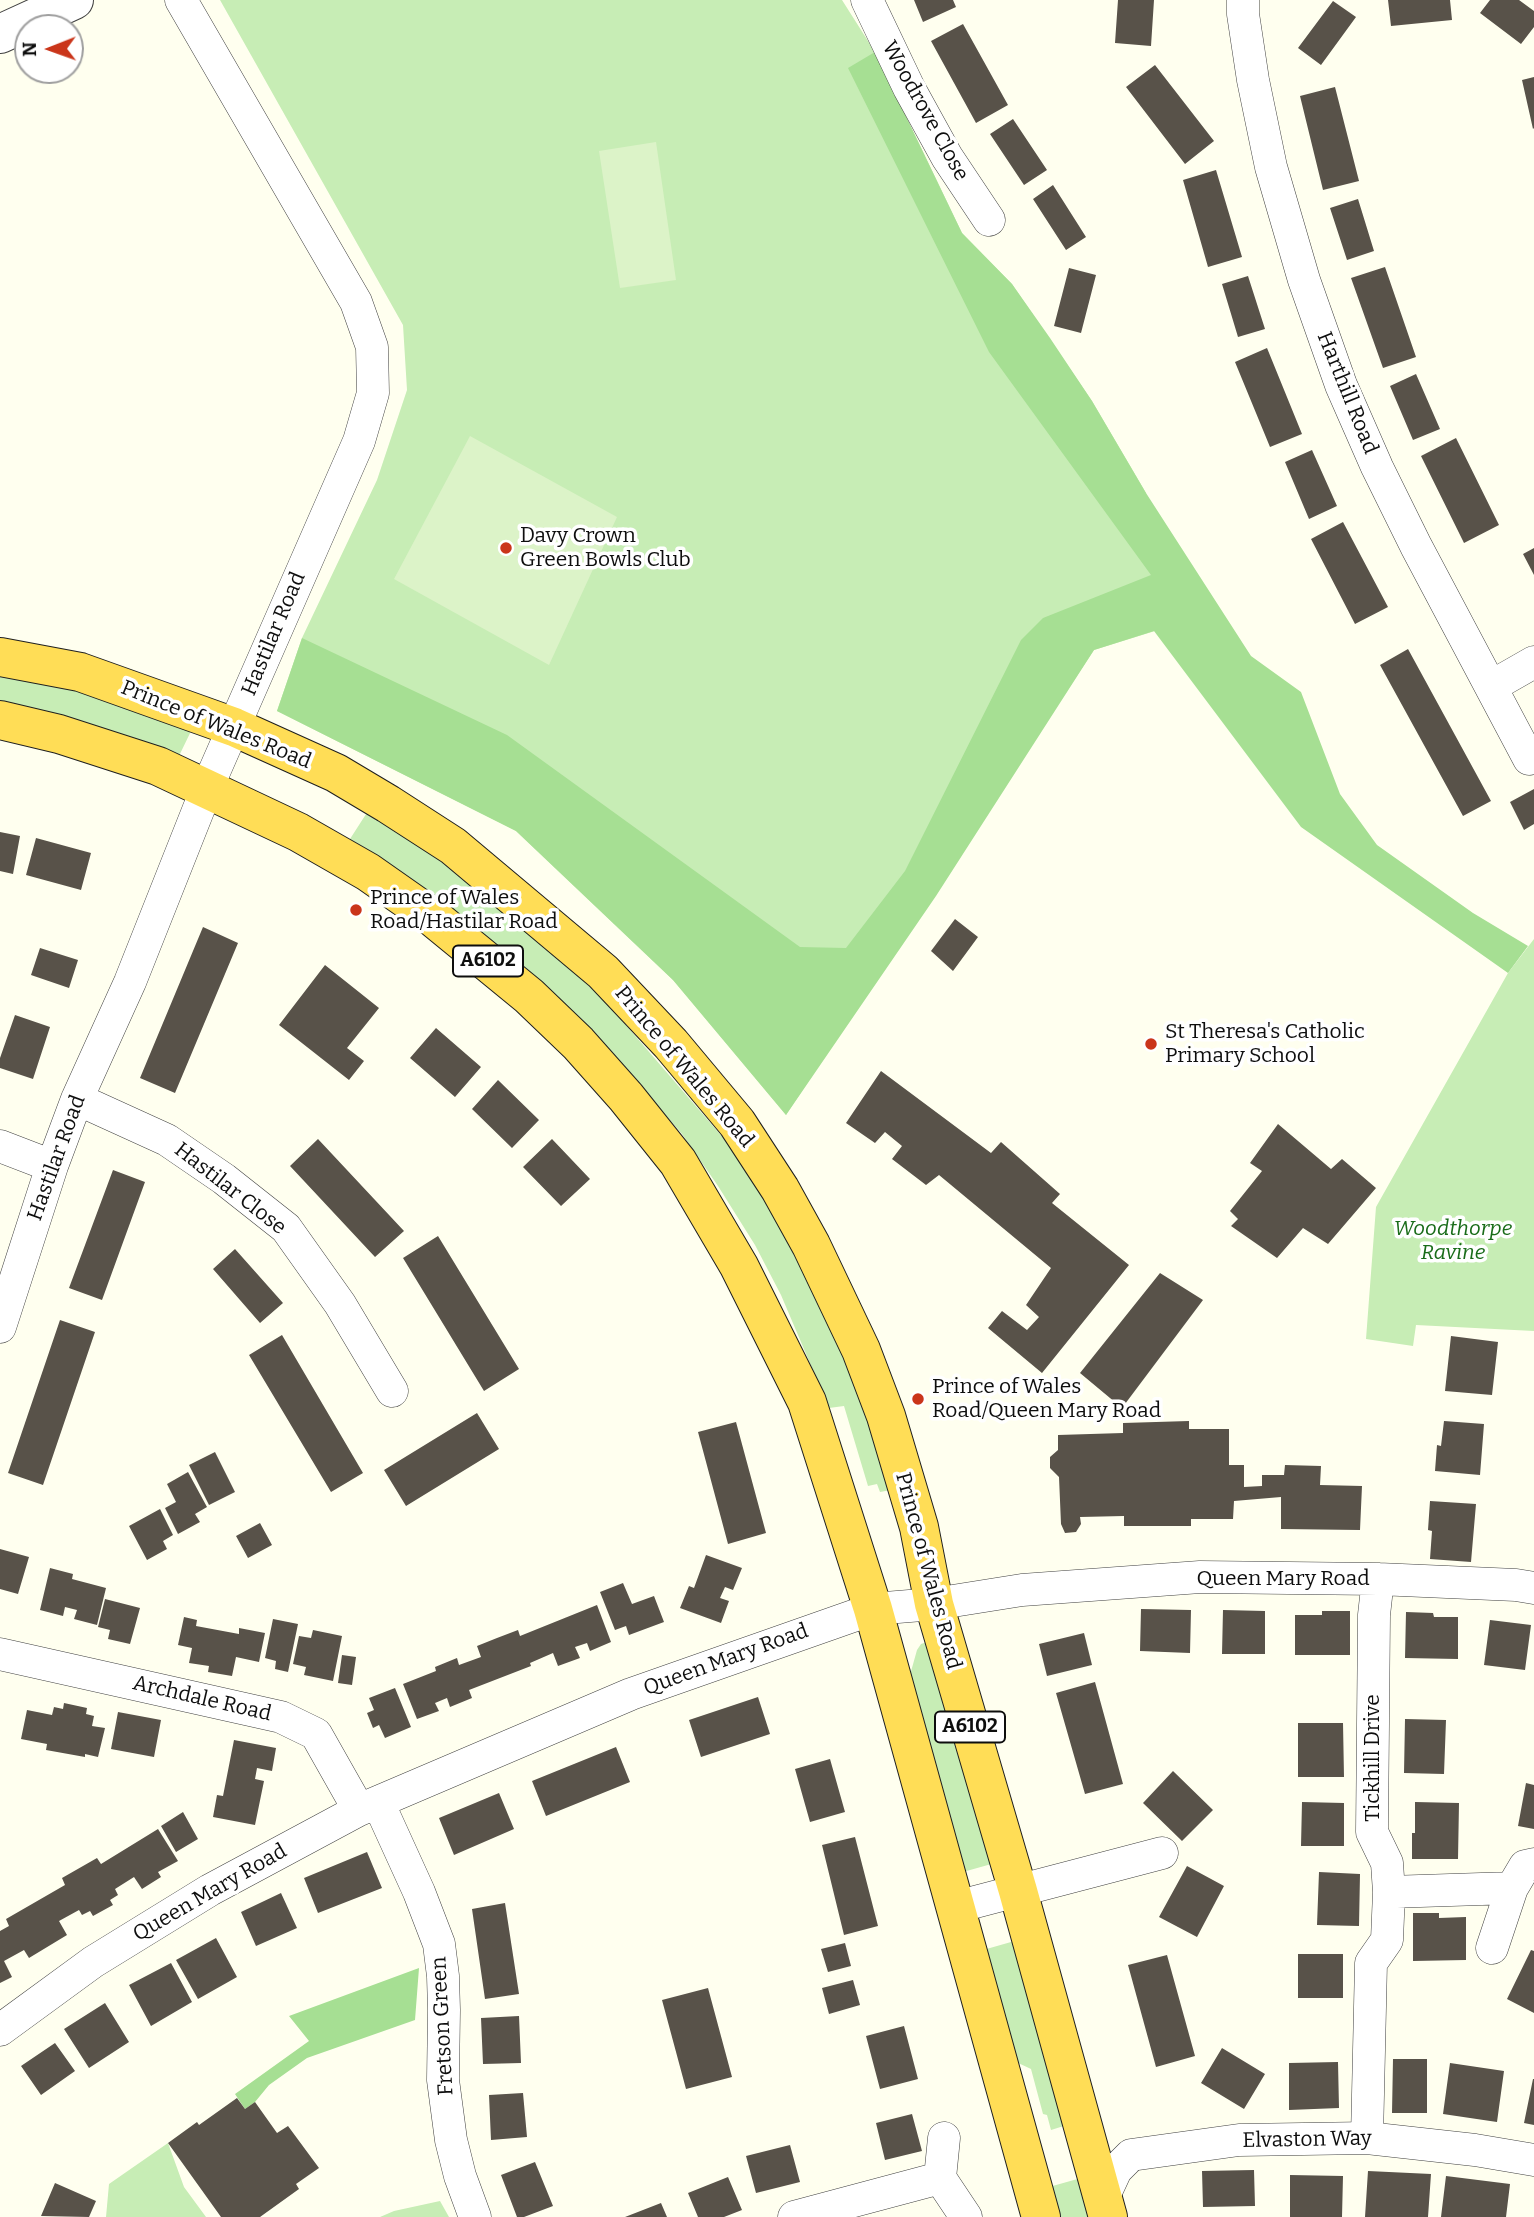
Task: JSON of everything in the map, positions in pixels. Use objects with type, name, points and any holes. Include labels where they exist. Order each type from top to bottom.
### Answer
[{"type":"highway","name":"Prince of Wales Road","points":[[0,657],[80,672],[234,727],[336,773],[453,846],[603,972],[671,1044],[737,1123],[799,1223],[861,1350],[886,1416],[915,1511],[934,1604],[1018,1891],[1105,2207]]},
{"type":"highway","name":"A6102","points":[[0,720],[97,746],[158,766],[334,852],[368,872],[435,919],[529,996],[578,1043],[678,1162],[739,1266],[801,1389],[811,1415],[873,1609],[1041,2217]]},
{"type":"street","points":[[0,34],[74,0]]},
{"type":"street","name":"Hastilar Road","points":[[0,1327],[52,1166],[77,1099],[130,982],[207,788],[359,441],[373,393],[372,348],[356,302],[181,0]]},
{"type":"street","name":"Woodrove Close","points":[[867,0],[909,88],[941,145],[989,220]]},
{"type":"street","name":"Harthill Road","points":[[1243,0],[1253,80],[1271,167],[1304,280],[1341,385],[1411,537],[1529,759]]},
{"type":"street","points":[[1492,686],[1534,662]]},
{"type":"street","name":"Hastilar Close","points":[[77,1099],[167,1140],[224,1179],[286,1228],[340,1304],[392,1391]]},
{"type":"street","points":[[0,1146],[52,1166]]},
{"type":"street","name":"Queen Mary Road","points":[[0,2030],[93,1962],[210,1889],[369,1806],[631,1694],[873,1609],[934,1604],[1022,1590],[1200,1577],[1378,1579],[1534,1588]]},
{"type":"street","name":"Tickhill Drive","points":[[1367,2138],[1371,1963],[1387,1940],[1389,1892],[1387,1863],[1372,1832],[1374,1615],[1378,1579]]},
{"type":"street","name":"Archdale Road","points":[[0,1654],[282,1717],[316,1734],[369,1806]]},
{"type":"street","name":"Fretson Green","points":[[369,1806],[419,1892],[439,1944],[444,1987],[443,2080],[451,2140],[460,2176],[475,2217]]},
{"type":"street","points":[[956,1907],[1162,1853]]},
{"type":"street","points":[[1492,1948],[1512,1888],[1525,1866],[1534,1864]]},
{"type":"street","points":[[1389,1892],[1512,1888]]},
{"type":"street","points":[[944,2138],[940,2178],[966,2217]]},
{"type":"street","name":"Elvaston Way","points":[[1105,2207],[1116,2170],[1131,2155],[1239,2140],[1367,2138],[1475,2150],[1534,2160]]},
{"type":"street","points":[[794,2217],[940,2178]]},
{"type":"green space","points":[[220,0],[842,0],[875,52],[962,233],[1012,284],[1092,401],[1146,493],[1155,631],[1094,650],[786,1115],[673,980],[516,831],[277,711],[302,638],[377,480],[407,390],[403,325]]},
{"type":"green space","points":[[875,52],[962,233],[1012,284],[1050,338],[1251,656],[1301,692],[1340,794],[1377,845],[1473,913],[1528,946],[1508,973],[1301,827],[1154,631],[1094,650],[936,896],[786,1115],[673,980],[516,831],[277,711],[302,638],[507,735],[800,947],[846,948],[905,871],[1021,640],[1043,618],[1151,575],[989,352],[848,68]]},
{"type":"green space","points":[[656,142],[676,280],[620,288],[599,151]]},
{"type":"green space","name":"Davy Crown Green Bowls Club","points":[[470,436],[617,517],[549,665],[394,579]]},
{"type":"green space","points":[[0,669],[32,676],[193,727],[178,758],[0,705]]},
{"type":"green space","points":[[368,811],[416,842],[531,931],[606,1002],[732,1148],[780,1221],[850,1364],[891,1490],[880,1492],[877,1484],[868,1486],[844,1406],[829,1408],[781,1295],[755,1245],[682,1134],[636,1081],[406,876],[350,839]]},
{"type":"green space","name":"Woodthorpe Ravine","points":[[1534,939],[1534,1331],[1416,1325],[1413,1346],[1366,1339],[1376,1207],[1508,973]]},
{"type":"green space","points":[[927,1642],[995,1863],[963,1872],[910,1675],[917,1650],[921,1644]]},
{"type":"green space","points":[[1018,1940],[1067,2125],[1051,2130],[1047,2115],[1043,2114],[1031,2069],[1014,2061],[983,1950]]},
{"type":"green space","points":[[419,1968],[415,2020],[307,2058],[269,2085],[255,2102],[245,2109],[235,2094],[309,2041],[289,2016]]},
{"type":"green space","points":[[168,2143],[184,2187],[206,2217],[106,2217],[109,2184]]},
{"type":"green space","points":[[1081,2178],[1092,2217],[1057,2217],[1049,2187]]},
{"type":"green space","points":[[440,2201],[449,2217],[380,2217],[394,2211]]},
{"type":"building","points":[[914,0],[953,0],[956,7],[923,22]]},
{"type":"building","points":[[1118,0],[1154,0],[1151,46],[1115,43]]},
{"type":"building","points":[[1388,0],[1450,0],[1452,20],[1391,26]]},
{"type":"building","points":[[1490,0],[1519,0],[1534,11],[1534,27],[1521,44],[1480,13]]},
{"type":"building","points":[[1333,1],[1356,17],[1321,65],[1298,48]]},
{"type":"building","points":[[963,24],[1008,105],[976,123],[931,41]]},
{"type":"building","points":[[1155,65],[1214,141],[1185,164],[1126,87]]},
{"type":"building","points":[[1534,77],[1534,128],[1533,129],[1522,80]]},
{"type":"building","points":[[1335,87],[1359,181],[1323,190],[1300,96]]},
{"type":"building","points":[[1013,119],[1047,170],[1024,185],[990,134]]},
{"type":"building","points":[[1216,170],[1242,257],[1208,267],[1183,180]]},
{"type":"building","points":[[1053,185],[1086,237],[1066,250],[1033,199]]},
{"type":"building","points":[[1358,199],[1374,251],[1347,260],[1330,208]]},
{"type":"building","points":[[1385,267],[1416,357],[1383,368],[1351,278]]},
{"type":"building","points":[[1069,268],[1096,275],[1081,333],[1054,326]]},
{"type":"building","points":[[1248,276],[1265,329],[1238,337],[1222,284]]},
{"type":"building","points":[[1267,348],[1302,434],[1270,447],[1235,362]]},
{"type":"building","points":[[1416,374],[1440,429],[1413,440],[1390,386]]},
{"type":"building","points":[[1456,438],[1499,525],[1464,543],[1421,456]]},
{"type":"building","points":[[1312,450],[1337,506],[1309,519],[1285,462]]},
{"type":"building","points":[[1343,522],[1388,607],[1355,624],[1311,539]]},
{"type":"building","points":[[1534,548],[1534,575],[1523,554]]},
{"type":"building","points":[[1408,649],[1491,801],[1463,816],[1380,665]]},
{"type":"building","points":[[1534,789],[1534,824],[1524,830],[1510,802]]},
{"type":"building","points":[[0,832],[20,836],[13,874],[0,871]]},
{"type":"building","points":[[36,838],[91,853],[81,890],[26,875]]},
{"type":"building","points":[[955,919],[978,937],[953,971],[931,951]]},
{"type":"building","points":[[203,927],[238,943],[175,1093],[140,1078]]},
{"type":"building","points":[[40,948],[78,960],[69,988],[31,975]]},
{"type":"building","points":[[325,965],[379,1008],[347,1048],[364,1061],[349,1080],[279,1025]]},
{"type":"building","points":[[15,1015],[50,1027],[33,1079],[0,1068],[0,1058]]},
{"type":"building","points":[[436,1028],[481,1067],[455,1097],[410,1058]]},
{"type":"building","points":[[881,1071],[991,1153],[1001,1142],[1060,1194],[1052,1203],[1129,1265],[1042,1373],[988,1328],[1002,1311],[1027,1330],[1039,1317],[1026,1305],[1051,1268],[939,1175],[926,1185],[892,1159],[902,1146],[885,1132],[875,1143],[846,1123]]},
{"type":"building","points":[[498,1080],[539,1120],[512,1148],[472,1109]]},
{"type":"building","points":[[1278,1124],[1331,1169],[1342,1159],[1376,1188],[1328,1244],[1303,1228],[1277,1258],[1231,1226],[1238,1219],[1230,1211],[1262,1171],[1250,1163]]},
{"type":"building","points":[[318,1139],[404,1231],[375,1257],[290,1166]]},
{"type":"building","points":[[552,1139],[590,1179],[561,1206],[523,1167]]},
{"type":"building","points":[[113,1170],[145,1182],[102,1300],[69,1288]]},
{"type":"building","points":[[438,1236],[519,1369],[484,1391],[403,1258]]},
{"type":"building","points":[[235,1249],[283,1303],[260,1323],[213,1269]]},
{"type":"building","points":[[1160,1273],[1203,1300],[1122,1408],[1080,1373]]},
{"type":"building","points":[[60,1320],[95,1332],[43,1485],[8,1473]]},
{"type":"building","points":[[282,1335],[363,1473],[331,1492],[249,1355]]},
{"type":"building","points":[[1451,1336],[1498,1342],[1492,1395],[1445,1391]]},
{"type":"building","points":[[477,1413],[499,1449],[406,1506],[384,1470]]},
{"type":"building","points":[[1189,1421],[1189,1429],[1229,1429],[1229,1465],[1244,1465],[1244,1487],[1262,1486],[1262,1475],[1284,1475],[1285,1465],[1321,1466],[1320,1485],[1362,1486],[1360,1530],[1281,1529],[1281,1497],[1234,1501],[1233,1519],[1191,1519],[1191,1526],[1124,1526],[1124,1516],[1080,1517],[1081,1524],[1076,1532],[1065,1533],[1061,1524],[1059,1477],[1050,1468],[1050,1457],[1058,1450],[1058,1435],[1123,1433],[1123,1423]]},
{"type":"building","points":[[1444,1421],[1484,1424],[1480,1475],[1435,1471],[1437,1445],[1441,1446]]},
{"type":"building","points":[[736,1422],[766,1533],[728,1544],[698,1432]]},
{"type":"building","points":[[215,1452],[235,1492],[209,1505],[189,1465]]},
{"type":"building","points":[[188,1472],[207,1507],[195,1514],[200,1522],[178,1534],[165,1508],[176,1502],[167,1484]]},
{"type":"building","points":[[1430,1501],[1476,1504],[1471,1562],[1430,1559]]},
{"type":"building","points":[[160,1509],[173,1535],[163,1541],[167,1549],[147,1560],[129,1526]]},
{"type":"building","points":[[260,1523],[272,1545],[248,1558],[236,1536]]},
{"type":"building","points":[[0,1549],[29,1557],[18,1594],[0,1589]]},
{"type":"building","points":[[706,1555],[742,1568],[733,1590],[725,1587],[720,1598],[729,1601],[721,1623],[680,1608],[689,1586],[694,1588]]},
{"type":"building","points":[[50,1568],[73,1574],[72,1579],[106,1588],[97,1625],[74,1619],[77,1610],[65,1607],[63,1616],[40,1610]]},
{"type":"building","points":[[623,1583],[632,1604],[654,1596],[664,1622],[629,1635],[626,1626],[615,1630],[600,1592]]},
{"type":"building","points":[[105,1599],[140,1608],[130,1644],[108,1639],[110,1630],[98,1627]]},
{"type":"building","points":[[597,1605],[611,1642],[590,1651],[587,1643],[575,1647],[580,1658],[558,1666],[553,1653],[530,1663],[531,1666],[469,1690],[472,1698],[450,1707],[447,1698],[435,1703],[439,1711],[417,1719],[403,1684],[436,1671],[435,1667],[457,1658],[459,1665],[481,1657],[477,1646],[518,1630],[520,1636]]},
{"type":"building","points":[[1141,1609],[1191,1610],[1190,1653],[1140,1651]]},
{"type":"building","points":[[1223,1610],[1265,1611],[1265,1654],[1222,1654]]},
{"type":"building","points":[[1322,1611],[1350,1611],[1350,1655],[1295,1655],[1295,1615],[1322,1615]]},
{"type":"building","points":[[1406,1612],[1433,1613],[1434,1617],[1458,1617],[1458,1659],[1405,1658]]},
{"type":"building","points":[[184,1617],[197,1620],[196,1626],[239,1634],[239,1628],[265,1633],[259,1662],[236,1657],[232,1676],[208,1672],[209,1666],[189,1663],[192,1648],[178,1645]]},
{"type":"building","points":[[273,1619],[298,1624],[288,1672],[275,1669],[276,1661],[265,1658]]},
{"type":"building","points":[[1490,1620],[1531,1625],[1525,1670],[1484,1665]]},
{"type":"building","points":[[313,1630],[342,1636],[333,1681],[304,1675],[306,1667],[293,1664],[299,1636],[311,1638]]},
{"type":"building","points":[[1084,1633],[1092,1665],[1047,1676],[1039,1644]]},
{"type":"building","points":[[342,1655],[356,1657],[352,1685],[338,1683]]},
{"type":"building","points":[[1095,1682],[1123,1784],[1085,1794],[1056,1693]]},
{"type":"building","points":[[395,1688],[411,1727],[385,1738],[379,1725],[373,1728],[367,1713],[374,1710],[369,1698]]},
{"type":"building","points":[[758,1697],[770,1734],[701,1757],[689,1720]]},
{"type":"building","points":[[64,1703],[87,1708],[86,1714],[94,1716],[92,1726],[105,1728],[98,1757],[46,1750],[47,1744],[21,1739],[27,1710],[52,1715],[54,1707],[63,1709]]},
{"type":"building","points":[[118,1712],[161,1720],[154,1757],[111,1749]]},
{"type":"building","points":[[1405,1719],[1446,1720],[1444,1774],[1404,1773]]},
{"type":"building","points":[[1298,1723],[1343,1723],[1344,1777],[1298,1777]]},
{"type":"building","points":[[234,1740],[276,1748],[272,1771],[257,1768],[255,1779],[264,1781],[255,1825],[213,1817],[217,1795],[223,1796]]},
{"type":"building","points":[[616,1747],[630,1782],[546,1816],[532,1781]]},
{"type":"building","points":[[830,1759],[845,1812],[810,1822],[795,1769]]},
{"type":"building","points":[[1173,1771],[1213,1810],[1182,1841],[1143,1803]]},
{"type":"building","points":[[1526,1783],[1534,1785],[1534,1829],[1518,1826]]},
{"type":"building","points":[[499,1793],[514,1829],[454,1855],[439,1818]]},
{"type":"building","points":[[1302,1802],[1344,1803],[1344,1846],[1301,1846]]},
{"type":"building","points":[[1415,1802],[1459,1803],[1458,1859],[1412,1859]]},
{"type":"building","points":[[183,1812],[198,1839],[176,1852],[161,1826]]},
{"type":"building","points":[[158,1829],[178,1861],[158,1872],[161,1877],[142,1889],[134,1877],[115,1889],[118,1895],[110,1900],[113,1905],[93,1916],[90,1911],[82,1915],[79,1910],[59,1921],[67,1935],[29,1958],[24,1950],[4,1961],[12,1977],[0,1983],[0,1931],[9,1926],[6,1919],[65,1885],[62,1878],[97,1858],[101,1864]]},
{"type":"building","points":[[855,1837],[878,1926],[844,1935],[822,1845]]},
{"type":"building","points":[[367,1852],[382,1888],[318,1913],[304,1878]]},
{"type":"building","points":[[1187,1866],[1224,1886],[1197,1937],[1159,1917]]},
{"type":"building","points":[[1319,1872],[1360,1874],[1359,1926],[1317,1925]]},
{"type":"building","points":[[281,1893],[297,1928],[256,1946],[241,1912]]},
{"type":"building","points":[[505,1903],[519,1994],[485,1999],[472,1909]]},
{"type":"building","points":[[1413,1913],[1439,1913],[1439,1918],[1466,1917],[1466,1960],[1413,1961]]},
{"type":"building","points":[[216,1938],[237,1977],[198,1999],[176,1960]]},
{"type":"building","points":[[845,1943],[851,1966],[828,1972],[821,1949]]},
{"type":"building","points":[[1531,1950],[1534,1951],[1534,2013],[1507,1999]]},
{"type":"building","points":[[1298,1954],[1343,1954],[1343,1998],[1298,1998]]},
{"type":"building","points":[[1167,1955],[1195,2056],[1156,2067],[1128,1965]]},
{"type":"building","points":[[171,1963],[192,2002],[151,2026],[129,1985]]},
{"type":"building","points":[[853,1980],[860,2005],[829,2014],[822,1988]]},
{"type":"building","points":[[708,1988],[732,2077],[686,2089],[662,2000]]},
{"type":"building","points":[[105,2003],[129,2042],[89,2068],[64,2029]]},
{"type":"building","points":[[519,2016],[521,2063],[483,2064],[481,2018]]},
{"type":"building","points":[[904,2026],[918,2079],[880,2089],[866,2036]]},
{"type":"building","points":[[55,2043],[75,2071],[41,2095],[21,2066]]},
{"type":"building","points":[[1222,2048],[1265,2074],[1244,2109],[1201,2083]]},
{"type":"building","points":[[1393,2059],[1427,2059],[1427,2113],[1392,2113]]},
{"type":"building","points":[[1338,2062],[1339,2108],[1289,2110],[1289,2063]]},
{"type":"building","points":[[1450,2063],[1504,2071],[1497,2122],[1443,2114]]},
{"type":"building","points":[[1534,2079],[1534,2125],[1524,2123]]},
{"type":"building","points":[[523,2093],[527,2137],[491,2140],[489,2095]]},
{"type":"building","points":[[237,2098],[245,2109],[255,2102],[277,2133],[288,2126],[319,2168],[296,2184],[299,2189],[260,2217],[221,2217],[168,2143]]},
{"type":"building","points":[[912,2114],[922,2151],[885,2160],[876,2123]]},
{"type":"building","points":[[790,2145],[800,2182],[756,2193],[746,2156]]},
{"type":"building","points":[[535,2162],[553,2206],[517,2217],[501,2175]]},
{"type":"building","points":[[1254,2170],[1255,2206],[1203,2207],[1202,2171]]},
{"type":"building","points":[[1368,2171],[1431,2174],[1428,2217],[1365,2217]]},
{"type":"building","points":[[1290,2175],[1343,2176],[1342,2217],[1290,2217]]},
{"type":"building","points":[[1446,2176],[1510,2184],[1506,2217],[1441,2217]]},
{"type":"building","points":[[728,2177],[742,2210],[724,2217],[698,2217],[688,2193]]},
{"type":"building","points":[[55,2183],[96,2201],[89,2217],[41,2216]]},
{"type":"building","points":[[661,2203],[667,2217],[625,2217]]},
{"type":"place","name":"Davy Crown Green Bowls Club","points":[[506,548]]},
{"type":"place","name":"Prince of Wales Road/Hastilar Road","points":[[356,910]]},
{"type":"place","name":"St Theresa's Catholic Primary School","points":[[1151,1044]]},
{"type":"place","name":"Prince of Wales Road/Queen Mary Road","points":[[918,1399]]}]
